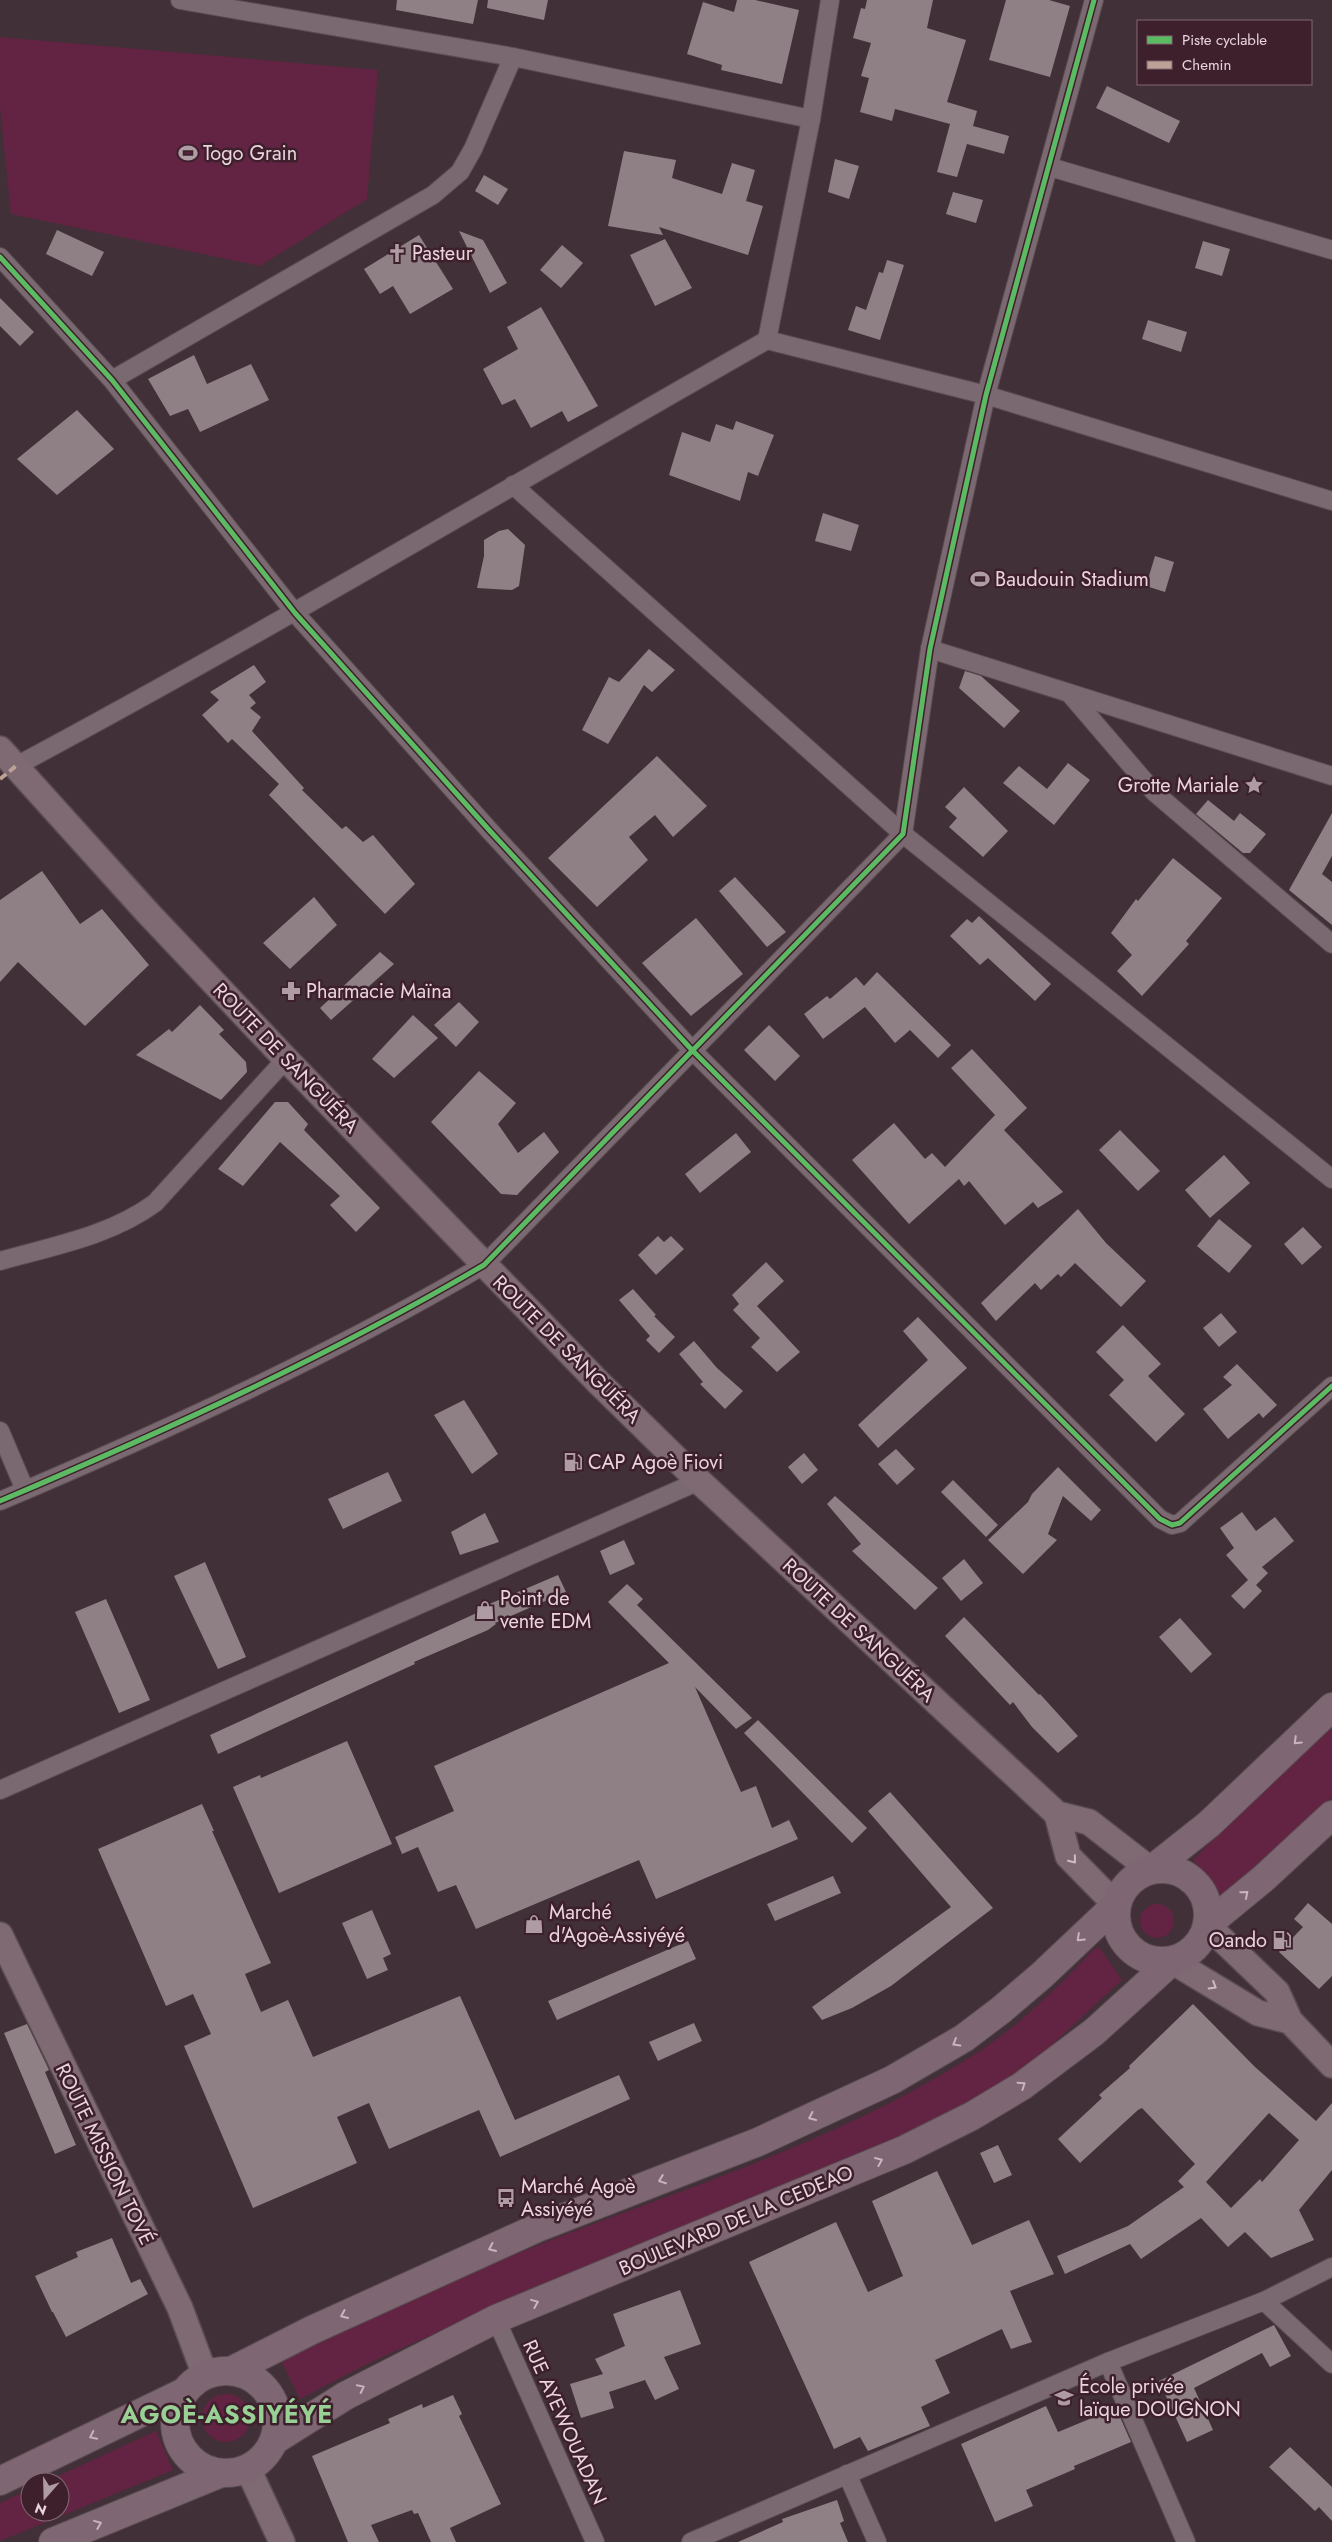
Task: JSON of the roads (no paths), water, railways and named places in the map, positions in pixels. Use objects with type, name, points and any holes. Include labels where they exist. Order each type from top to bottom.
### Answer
[{"type":"main road","points":[[1332,1707],[1210,1824],[1151,1870],[1139,1874],[1128,1882],[1120,1893],[1116,1905],[1115,1918],[1124,1943],[1145,1959],[1158,1962],[1172,1961],[1184,1956],[1194,1948],[1207,1925],[1264,1878],[1332,1815]]},
{"type":"main road","points":[[1151,1870],[1178,1872],[1199,1887],[1205,1899],[1207,1925]]},
{"type":"main road","points":[[221,2473],[196,2464],[186,2455],[179,2443],[175,2417],[178,2404],[184,2392],[193,2382],[205,2375],[231,2371],[312,2330],[536,2228],[758,2142],[892,2080],[964,2038],[1001,2010],[1042,1975],[1116,1905]]},
{"type":"main road","name":"BOULEVARD DE LA CEDEAO","points":[[275,2440],[345,2396],[496,2319],[904,2150],[972,2116],[1022,2086],[1094,2032],[1172,1961]]},
{"type":"main road","points":[[53,2542],[221,2473],[248,2469],[259,2462],[275,2440],[278,2414],[266,2389],[250,2377],[231,2371]]},
{"type":"main road","points":[[0,2481],[184,2392]]},
{"type":"street","points":[[180,0],[513,57],[811,119]]},
{"type":"street","points":[[767,340],[811,119],[830,0]]},
{"type":"street","points":[[0,1501],[331,1350],[407,1310],[484,1265],[903,834],[930,649],[986,395],[1050,167],[1094,0]]},
{"type":"street","points":[[112,380],[434,196],[460,172],[473,149],[513,57]]},
{"type":"street","points":[[1050,167],[1332,250]]},
{"type":"street","points":[[0,257],[112,380],[295,613],[490,831],[692,1050],[1160,1519],[1172,1525],[1180,1523],[1332,1386]]},
{"type":"street","points":[[8,757],[295,613],[513,485],[767,340],[986,395],[1332,500]]},
{"type":"street","points":[[513,485],[903,834],[1332,1179]]},
{"type":"street","points":[[930,649],[1332,776]]},
{"type":"street","points":[[1069,693],[1154,792],[1332,944]]},
{"type":"street","name":"ROUTE DE SANGUÉRA","points":[[8,757],[148,912],[286,1059],[598,1382],[700,1481],[1057,1814],[1089,1822],[1151,1870]]},
{"type":"street","points":[[0,1261],[110,1230],[135,1218],[155,1203],[286,1059]]},
{"type":"street","points":[[0,1431],[25,1490]]},
{"type":"street","points":[[0,1790],[700,1481]]},
{"type":"street","points":[[1057,1814],[1068,1856],[1116,1905]]},
{"type":"street","points":[[1207,1925],[1276,1992],[1290,2021],[1332,2065]]},
{"type":"street","name":"ROUTE MISSION TOVÉ","points":[[0,1935],[180,2308],[205,2375]]},
{"type":"street","points":[[1172,1961],[1258,2013],[1290,2021]]},
{"type":"street","points":[[691,2542],[1108,2362],[1264,2301],[1332,2267]]},
{"type":"street","points":[[1264,2301],[1332,2364]]},
{"type":"street","name":"RUE AYEWOUADAN","points":[[496,2319],[595,2542]]},
{"type":"street","points":[[1108,2362],[1186,2542]]},
{"type":"street","points":[[248,2469],[282,2542]]},
{"type":"street","points":[[847,2474],[877,2542]]},
{"type":"place","name":"Togo Grain","points":[[188,153]]},
{"type":"place","name":"Pasteur","points":[[397,253]]},
{"type":"place","name":"Baudouin Stadium","points":[[980,579]]},
{"type":"place","name":"Grotte Mariale","points":[[1254,785]]},
{"type":"place","name":"Pharmacie Maïna","points":[[291,991]]},
{"type":"place","name":"CAP Agoè Fiovi","points":[[573,1462]]},
{"type":"place","name":"Point de vente EDM","points":[[485,1610]]},
{"type":"place","name":"Marché d'Agoè-Assiyéyé","points":[[534,1924]]},
{"type":"place","name":"Oando","points":[[1282,1940]]},
{"type":"place","name":"Marché Agoè Assiyéyé","points":[[506,2198]]},
{"type":"place","name":"École privée laïque DOUGNON","points":[[1064,2398]]},
{"type":"district","name":"AGOÈ-ASSIYÉYÉ","points":[[227,2414]]}]
